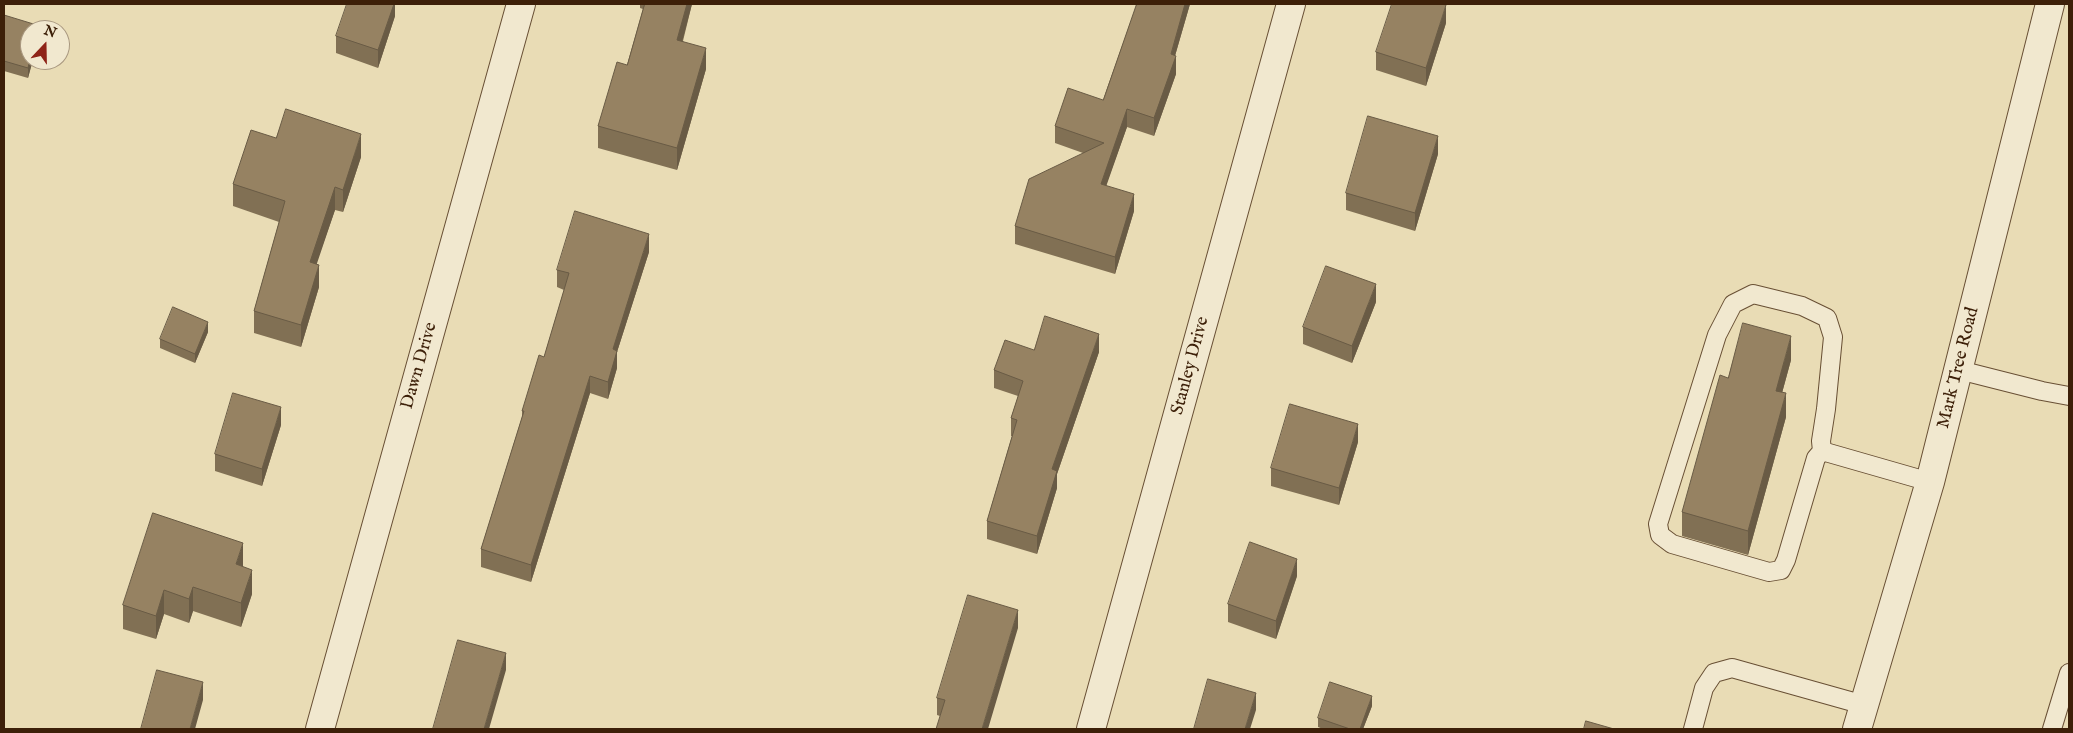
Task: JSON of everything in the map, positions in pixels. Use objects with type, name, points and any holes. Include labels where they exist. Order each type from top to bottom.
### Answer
[{"type":"street","name":"Dawn Drive","points":[[320,729],[521,4]]},
{"type":"street","name":"Stanley Drive","points":[[1090,729],[1291,4]]},
{"type":"street","name":"Mark Tree Road","points":[[1861,717],[1930,482],[2050,4]]},
{"type":"lane","points":[[1753,294],[1802,306],[1827,318],[1834,337],[1826,409],[1820,441],[1822,450],[1816,458],[1786,560],[1781,570],[1769,572],[1748,566],[1672,544],[1660,535],[1658,524],[1717,335],[1733,304],[1753,294]]},
{"type":"lane","points":[[1959,370],[2069,396]]},
{"type":"lane","points":[[1822,450],[1930,482]]},
{"type":"lane","points":[[1693,729],[1704,688],[1714,673],[1732,668],[1861,717]]},
{"type":"lane","points":[[2052,729],[2069,673]]},
{"type":"building","points":[[347,4],[394,4],[378,50],[336,36]]},
{"type":"building","points":[[645,4],[687,4],[677,40],[706,48],[677,148],[598,126],[617,62],[627,65]]},
{"type":"building","points":[[1137,4],[1185,4],[1171,54],[1176,56],[1154,118],[1127,109],[1101,184],[1134,194],[1115,257],[1015,226],[1029,179],[1104,143],[1055,126],[1068,88],[1103,100]]},
{"type":"building","points":[[1392,4],[1446,5],[1426,68],[1376,52]]},
{"type":"building","points":[[4,15],[20,20],[20,66],[4,61]]},
{"type":"building","points":[[286,109],[361,134],[343,190],[335,187],[310,262],[319,265],[301,325],[254,311],[285,201],[233,184],[251,130],[276,138]]},
{"type":"building","points":[[1368,116],[1438,136],[1415,213],[1346,193]]},
{"type":"building","points":[[575,211],[649,234],[613,349],[617,351],[608,382],[590,376],[531,565],[481,549],[524,411],[522,411],[539,355],[544,357],[569,273],[557,270]]},
{"type":"building","points":[[1326,266],[1376,284],[1352,346],[1303,327]]},
{"type":"building","points":[[173,307],[208,322],[195,354],[160,339]]},
{"type":"building","points":[[1045,316],[1099,334],[1052,469],[1057,471],[1037,536],[987,521],[1017,420],[1011,418],[1023,381],[994,370],[1005,340],[1034,350]]},
{"type":"building","points":[[1743,323],[1791,336],[1776,391],[1786,393],[1748,531],[1682,512],[1720,375],[1728,378]]},
{"type":"building","points":[[233,393],[281,407],[262,469],[215,454]]},
{"type":"building","points":[[1290,404],[1358,424],[1339,488],[1271,468]]},
{"type":"building","points":[[153,513],[243,543],[236,564],[252,570],[241,603],[193,587],[189,599],[164,590],[156,616],[123,605]]},
{"type":"building","points":[[1250,542],[1297,559],[1276,621],[1228,604]]},
{"type":"building","points":[[968,595],[1018,610],[982,729],[936,729],[945,700],[937,698]]},
{"type":"building","points":[[458,640],[506,653],[484,729],[433,729]]},
{"type":"building","points":[[157,670],[203,682],[190,729],[141,729]]},
{"type":"building","points":[[1208,679],[1256,693],[1245,729],[1194,729]]},
{"type":"building","points":[[1330,682],[1372,696],[1360,729],[1350,729],[1318,718]]},
{"type":"building","points":[[1586,721],[1614,729],[1584,729]]}]
